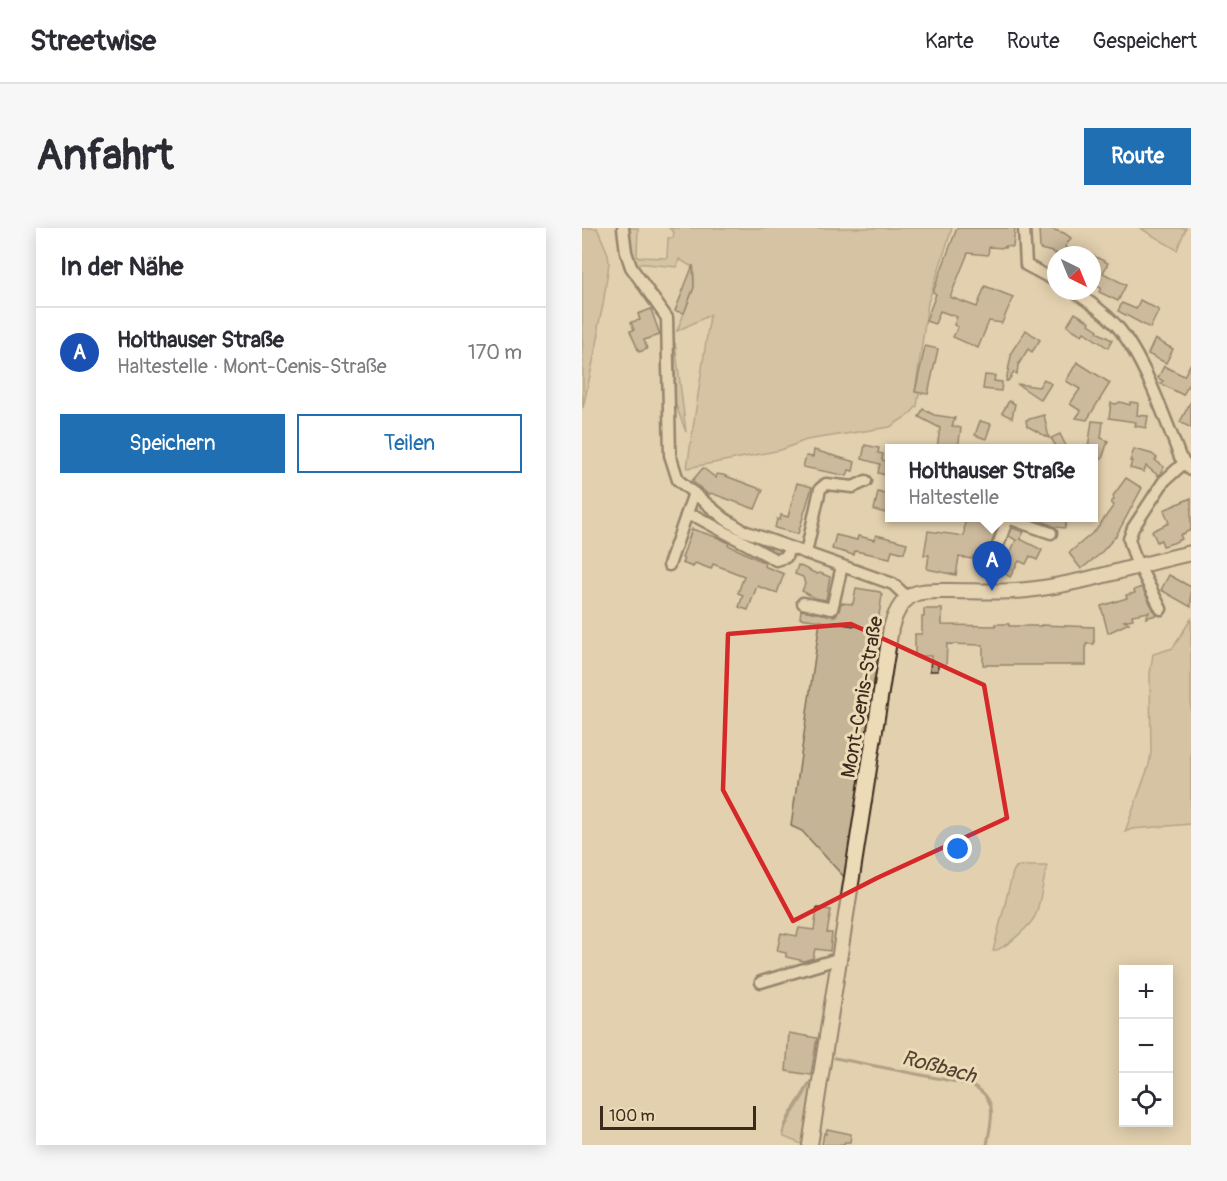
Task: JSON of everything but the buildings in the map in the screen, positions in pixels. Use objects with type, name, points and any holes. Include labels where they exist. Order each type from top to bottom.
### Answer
[{"type":"main road","name":"Mont-Cenis-Straße","points":[[810,1145],[891,628],[898,609],[914,594],[928,591],[1009,592],[1048,588],[1093,579],[1191,553]]},
{"type":"street","points":[[623,228],[626,252],[631,267],[667,318],[670,455],[678,480],[694,493],[729,532]]},
{"type":"street","points":[[1024,228],[1026,265],[1047,276]]},
{"type":"street","points":[[1088,300],[1116,326],[1138,358],[1187,467],[1164,481],[1131,533],[1130,546],[1161,609]]},
{"type":"street","points":[[806,553],[820,489],[826,484],[853,487],[866,481]]},
{"type":"street","points":[[669,565],[694,493]]},
{"type":"street","points":[[686,516],[697,517],[729,532],[776,560],[786,557],[789,548]]},
{"type":"street","points":[[998,562],[994,556],[1007,522]]},
{"type":"street","points":[[1019,522],[1051,533]]},
{"type":"street","points":[[729,532],[744,531],[894,584],[908,598]]},
{"type":"street","points":[[803,603],[832,609],[842,566]]},
{"type":"street","points":[[761,982],[841,958]]},
{"type":"highlighted area","points":[[851,624],[984,685],[1007,818],[877,878],[793,921],[723,790],[728,634]]},
{"type":"shaded area","points":[[582,228],[597,228],[608,254],[609,263],[598,327],[599,334],[583,408]]},
{"type":"shaded area","points":[[628,228],[638,228],[637,257],[667,258],[668,238],[673,238],[674,232],[669,228],[952,228],[928,303],[915,392],[919,393],[917,406],[910,414],[890,427],[806,440],[781,450],[687,468],[710,315],[677,331],[694,288],[694,268],[679,259],[677,267],[636,263],[631,251]]},
{"type":"shaded area","points":[[1140,228],[1186,228],[1177,250]]},
{"type":"shaded area","points":[[675,342],[686,432],[675,403]]},
{"type":"shaded area","points":[[1191,619],[1191,824],[1132,829],[1125,832],[1149,765],[1151,752],[1150,674],[1153,654],[1173,648]]},
{"type":"shaded area","points":[[820,621],[882,630],[845,878],[802,831],[791,826]]},
{"type":"shaded area","points":[[1047,866],[1036,914],[1018,936],[993,951],[1013,872],[1016,867]]},
{"type":"shaded area","points":[[810,1081],[814,1081],[804,1145],[784,1137],[783,1133],[806,1093]]},
{"type":"waterway","name":"Roßbach","points":[[835,1058],[972,1085],[987,1097],[992,1111],[987,1145]]},
{"type":"waterway","name":"Roßbach","points":[[783,1133],[809,1084]]},
{"type":"place","name":"Holthauser Straße","points":[[992,591]]}]
